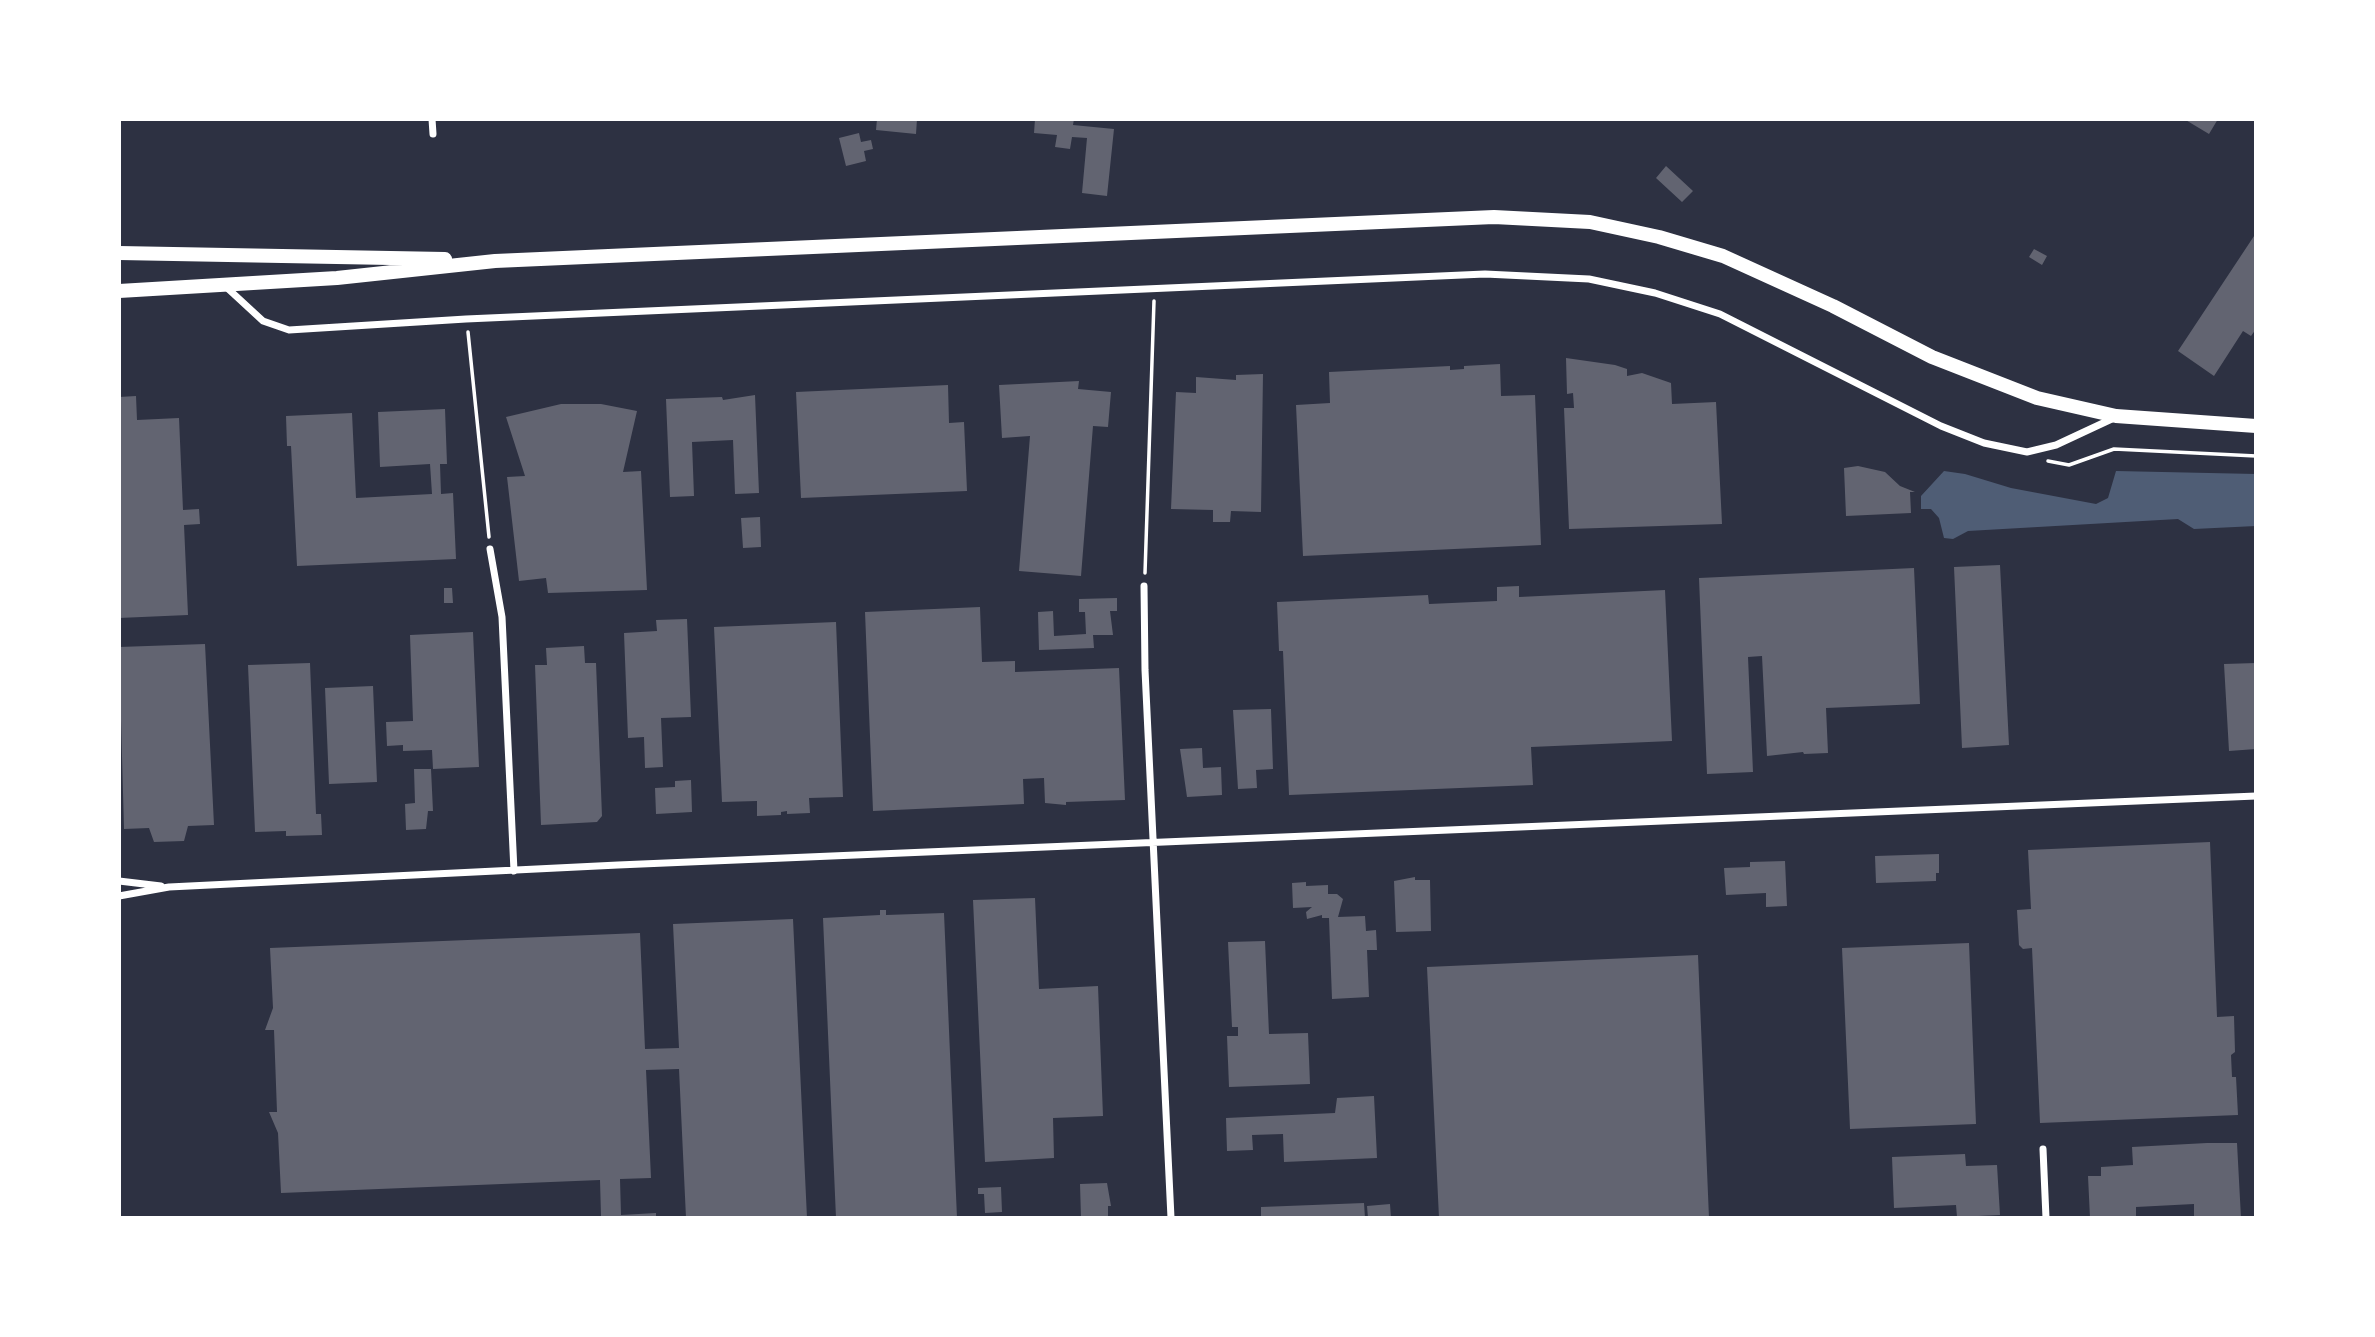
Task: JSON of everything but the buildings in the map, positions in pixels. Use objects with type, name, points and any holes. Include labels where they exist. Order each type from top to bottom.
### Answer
[{"type":"main road","points":[[119,291],[337,278],[495,261],[1494,217],[1590,222],[1659,237],[1723,256],[1987,381],[2064,405],[2159,422],[2256,426]]},
{"type":"main road","points":[[119,253],[141,256],[316,255],[495,261]]},
{"type":"main road","points":[[119,260],[141,256]]},
{"type":"street","points":[[432,119],[433,134]]},
{"type":"street","points":[[224,285],[262,321],[289,330],[466,319],[1485,274],[1589,279],[1655,293],[1720,314],[1941,426],[1984,443],[2027,452],[2056,444],[2116,416]]},
{"type":"street","points":[[490,550],[502,617],[514,872]]},
{"type":"street","points":[[1144,586],[1144,670],[1171,1218]]},
{"type":"street","points":[[119,896],[169,887],[2256,796]]},
{"type":"street","points":[[119,881],[169,887]]},
{"type":"street","points":[[2043,1149],[2046,1218]]},
{"type":"path","points":[[1144,586],[1154,289]]},
{"type":"path","points":[[466,319],[490,550]]},
{"type":"path","points":[[2027,452],[2060,466],[2081,463],[2114,449],[2256,456]]},
{"type":"water","points":[[1944,471],[1965,474],[2011,488],[2096,504],[2108,498],[2116,471],[2256,474],[2256,526],[2194,529],[2178,519],[1968,531],[1953,539],[1944,538],[1939,518],[1931,509],[1921,509],[1921,496]]}]
